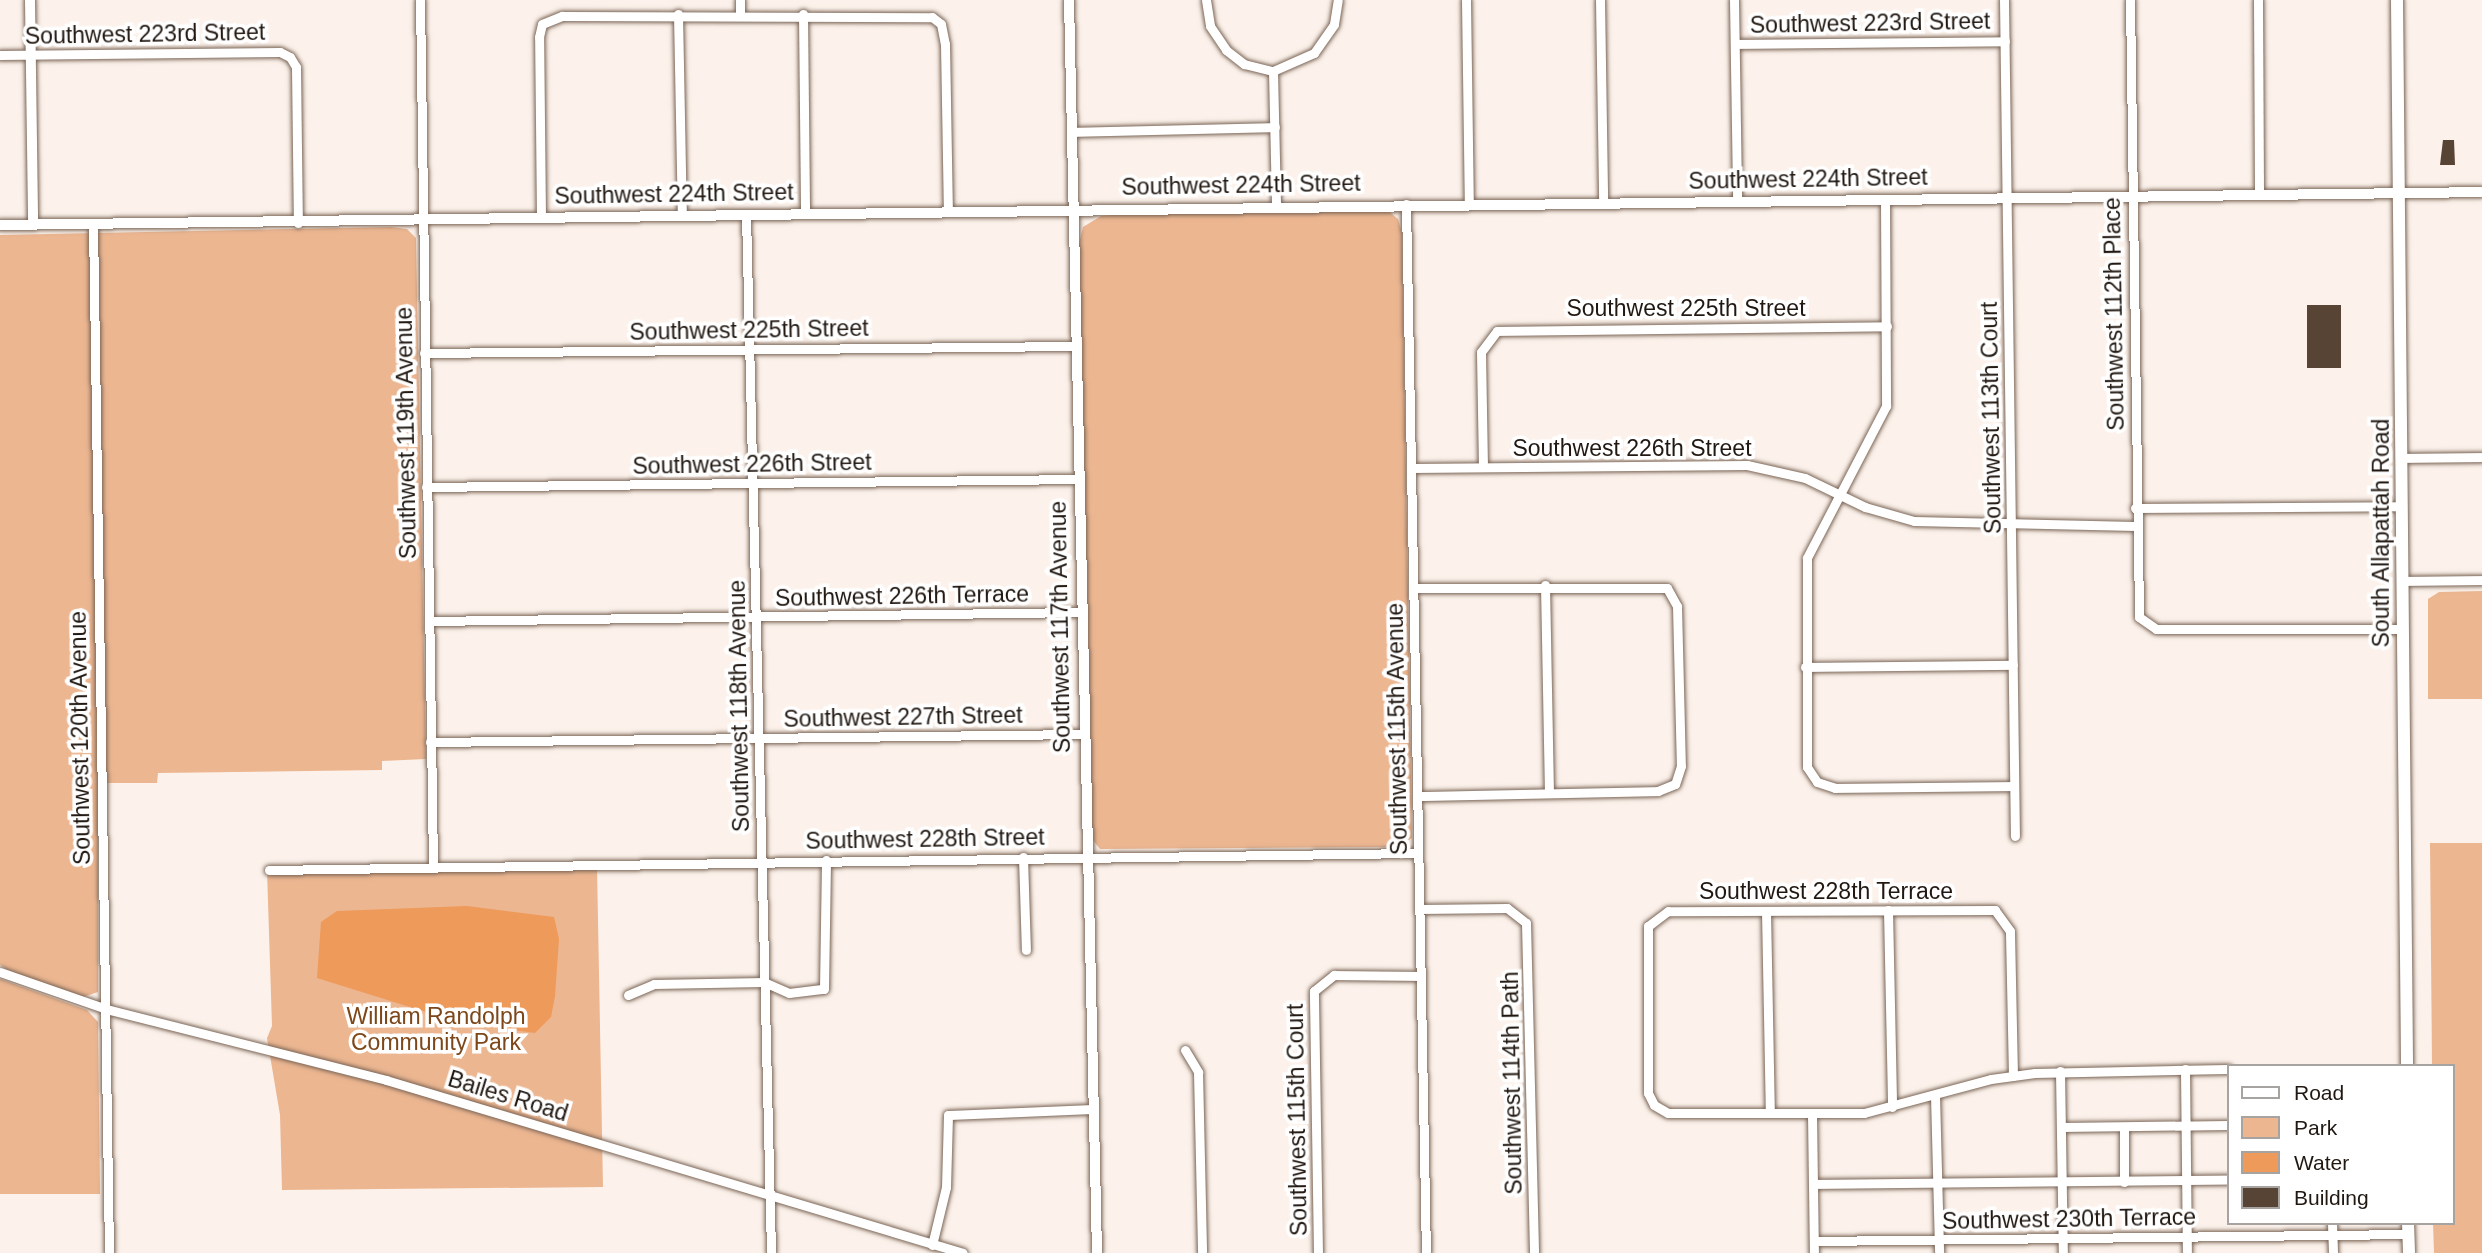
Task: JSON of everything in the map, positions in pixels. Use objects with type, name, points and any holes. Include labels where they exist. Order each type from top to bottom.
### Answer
[{"type":"main road","name":"South Allapattah Road","points":[[2397,0],[2407,1064]]},
{"type":"main road","points":[[2409,1229],[2409,1253]]},
{"type":"street","points":[[30,0],[33,224]]},
{"type":"street","name":"Southwest 119th Avenue","points":[[420,0],[424,210],[420,222],[433,867]]},
{"type":"street","points":[[740,0],[740,15]]},
{"type":"street","name":"Southwest 117th Avenue","points":[[1069,0],[1073,346],[1097,1253]]},
{"type":"street","points":[[1206,0],[1210,26],[1226,50],[1244,64],[1273,71],[1306,59],[1323,43],[1338,0]]},
{"type":"street","points":[[1466,0],[1469,204]]},
{"type":"street","points":[[1600,0],[1603,202]]},
{"type":"street","points":[[1734,0],[1737,200]]},
{"type":"street","name":"Southwest 113th Court","points":[[2004,0],[2015,836]]},
{"type":"street","name":"Southwest 112th Place","points":[[2130,0],[2137,612],[2145,625],[2402,629]]},
{"type":"street","points":[[2258,0],[2259,194]]},
{"type":"street","points":[[541,217],[538,41],[542,24],[557,16],[914,13],[937,20],[945,44],[948,209]]},
{"type":"street","points":[[678,14],[682,215]]},
{"type":"street","points":[[803,14],[806,212]]},
{"type":"street","name":"Southwest 223rd Street","points":[[1735,44],[2005,41]]},
{"type":"street","name":"Southwest 223rd Street","points":[[0,55],[280,52],[290,57],[296,67],[298,223]]},
{"type":"street","points":[[1273,71],[1276,205]]},
{"type":"street","points":[[1072,132],[1275,127]]},
{"type":"street","name":"Southwest 224th Street","points":[[0,225],[420,222],[948,209],[2482,192]]},
{"type":"street","points":[[1885,199],[1886,406],[1807,558],[1806,760],[1813,779],[1843,789],[2014,786]]},
{"type":"street","name":"Southwest 115th Avenue","points":[[1406,204],[1426,1253]]},
{"type":"street","name":"Southwest 118th Avenue","points":[[746,214],[771,1253]]},
{"type":"street","name":"Southwest 120th Avenue","points":[[93,223],[109,1253]]},
{"type":"street","name":"Southwest 225th Street","points":[[1483,467],[1481,356],[1488,338],[1513,328],[1887,326]]},
{"type":"street","name":"Southwest 225th Street","points":[[424,353],[1073,346]]},
{"type":"street","points":[[2401,458],[2482,457]]},
{"type":"street","name":"Southwest 226th Street","points":[[1412,468],[1747,465],[1805,478],[1838,494],[1914,521],[2135,526]]},
{"type":"street","name":"Southwest 226th Street","points":[[426,487],[1078,479]]},
{"type":"street","points":[[2135,508],[2401,506]]},
{"type":"street","points":[[2402,581],[2482,580]]},
{"type":"street","points":[[1414,588],[1655,584],[1673,594],[1681,766],[1675,783],[1658,791],[1418,796]]},
{"type":"street","points":[[1545,585],[1549,792]]},
{"type":"street","name":"Southwest 226th Terrace","points":[[429,621],[1081,612]]},
{"type":"street","points":[[1805,667],[2013,665]]},
{"type":"street","name":"Southwest 227th Street","points":[[430,742],[1083,734]]},
{"type":"street","name":"Southwest 228th Street","points":[[269,870],[761,860],[1418,853]]},
{"type":"street","points":[[1023,857],[1026,950]]},
{"type":"street","points":[[628,995],[654,984],[764,982],[778,991],[809,993],[824,989],[826,860]]},
{"type":"street","name":"Southwest 114th Path","points":[[1419,909],[1507,908],[1521,915],[1528,934],[1534,1253]]},
{"type":"street","name":"Southwest 228th Terrace","points":[[1770,1113],[1672,1114],[1654,1105],[1648,1093],[1648,926],[1665,912],[1986,908],[2006,920],[2013,1076]]},
{"type":"street","points":[[1766,911],[1770,1113],[1812,1114],[1892,1107],[2013,1076],[2060,1071],[2226,1069]]},
{"type":"street","points":[[1888,911],[1892,1107]]},
{"type":"street","name":"Bailes Road","points":[[0,972],[106,1009],[399,1084],[769,1199],[963,1253]]},
{"type":"street","name":"Southwest 115th Court","points":[[1318,1253],[1317,987],[1334,975],[1420,976]]},
{"type":"street","points":[[1185,1050],[1198,1072],[1202,1253]]},
{"type":"street","points":[[2185,1069],[2187,1253]]},
{"type":"street","points":[[2060,1071],[2063,1253]]},
{"type":"street","points":[[1935,1095],[1939,1253]]},
{"type":"street","points":[[932,1244],[945,1196],[948,1115],[1094,1109]]},
{"type":"street","points":[[1812,1114],[1814,1253]]},
{"type":"street","points":[[2061,1127],[2226,1125]]},
{"type":"street","points":[[2124,1127],[2124,1182]]},
{"type":"street","points":[[1813,1184],[2226,1180]]},
{"type":"street","points":[[2332,1225],[2333,1253]]},
{"type":"street","name":"Southwest 230th Terrace","points":[[1814,1241],[2332,1235],[2409,1229]]},
{"type":"green space","points":[[1387,210],[1398,219],[1402,233],[1412,838],[1397,847],[1100,849],[1092,839],[1078,248],[1083,227],[1101,216],[1136,213]]},
{"type":"green space","points":[[391,227],[407,229],[416,238],[426,759],[382,761],[382,770],[158,773],[157,783],[98,783],[98,992],[80,998],[8,970],[0,965],[0,235]]},
{"type":"green space","points":[[2482,591],[2482,699],[2428,699],[2428,599],[2439,592]]},
{"type":"green space","points":[[2430,843],[2482,843],[2482,1253],[2434,1253],[2433,1225],[2454,1225],[2454,1064],[2432,1064]]},
{"type":"green space","name":"William Randolph Community Park","points":[[597,867],[603,1187],[282,1190],[280,1115],[267,1038],[272,1026],[267,871]]},
{"type":"green space","points":[[0,979],[87,1010],[98,1022],[100,1194],[0,1194]]},
{"type":"water","points":[[467,906],[554,917],[559,939],[555,996],[551,1017],[535,1033],[461,1023],[317,978],[321,922],[337,911]]},
{"type":"building","points":[[2443,140],[2454,140],[2455,165],[2440,165]]},
{"type":"building","points":[[2307,305],[2341,305],[2341,368],[2307,368]]}]
